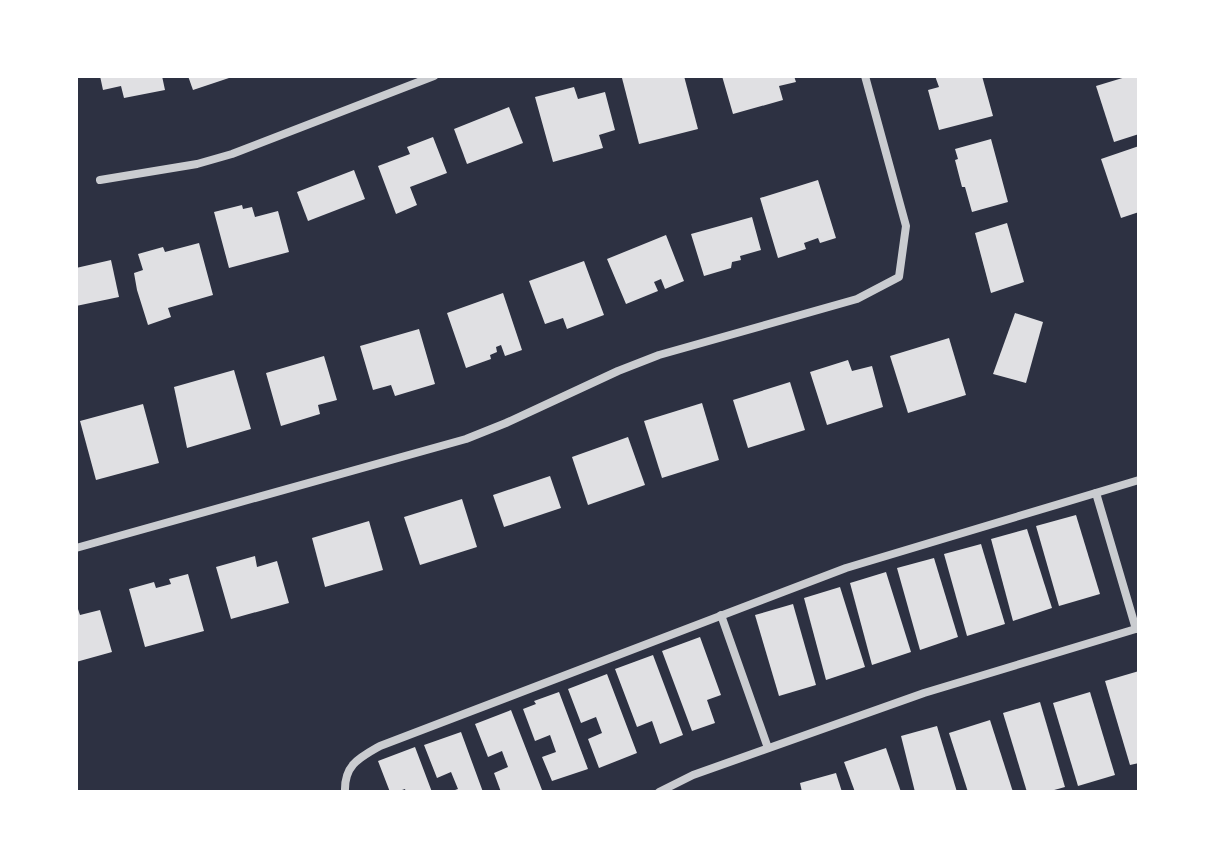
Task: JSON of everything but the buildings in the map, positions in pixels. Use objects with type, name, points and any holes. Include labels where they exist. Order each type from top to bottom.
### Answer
[{"type":"street","points":[[100,180],[197,164],[232,154],[434,76]]},
{"type":"street","points":[[76,548],[466,439],[659,355],[857,299],[899,277],[906,226],[865,76]]},
{"type":"street","points":[[345,792],[345,779],[351,768],[362,756],[380,746],[846,568],[1139,480]]},
{"type":"street","points":[[659,792],[693,775],[924,693],[1137,628],[1096,493]]},
{"type":"street","points":[[721,615],[768,748]]}]
